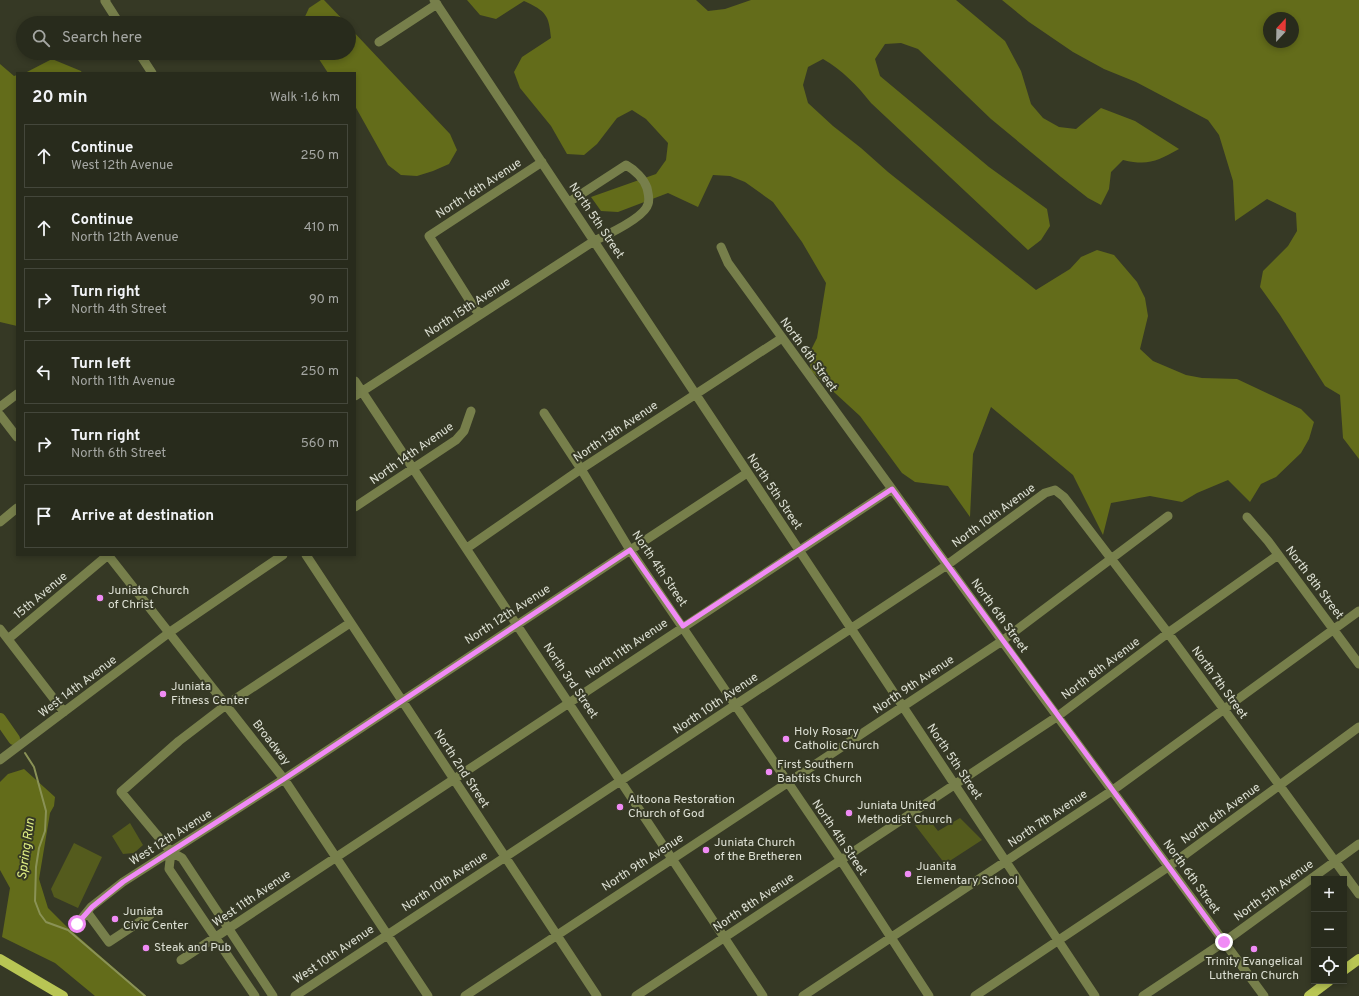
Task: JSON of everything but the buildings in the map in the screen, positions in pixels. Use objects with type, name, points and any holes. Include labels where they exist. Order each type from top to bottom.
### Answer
[{"type":"main road","points":[[0,958],[63,996]]},
{"type":"main road","points":[[1347,968],[1359,959]]},
{"type":"main road","points":[[1309,996],[1325,984]]},
{"type":"street","points":[[105,0],[115,16]]},
{"type":"street","points":[[379,42],[436,2]]},
{"type":"street","name":"North 5th Street","points":[[436,2],[1095,996]]},
{"type":"street","points":[[144,60],[151,72]]},
{"type":"street","name":"North 16th Avenue","points":[[481,314],[476,309],[429,236],[542,162]]},
{"type":"street","name":"North 15th Avenue","points":[[359,394],[594,241],[627,223],[643,212],[648,204],[648,194],[645,184],[637,173],[626,165],[569,202]]},
{"type":"street","name":"North 6th Street","points":[[721,247],[728,263],[782,338],[1002,641],[1264,996]]},
{"type":"street","name":"North 13th Avenue","points":[[467,548],[581,469],[782,338]]},
{"type":"street","name":"North 3rd Street","points":[[356,384],[359,394],[467,548],[763,996]]},
{"type":"street","points":[[0,407],[16,395]]},
{"type":"street","name":"North 14th Avenue","points":[[356,506],[456,440],[464,431],[471,411]]},
{"type":"street","name":"North 4th Street","points":[[544,413],[581,469],[630,550],[736,704],[786,783],[840,859],[929,996]]},
{"type":"street","points":[[0,415],[16,436]]},
{"type":"street","name":"North 12th Avenue","points":[[284,779],[747,473]]},
{"type":"street","name":"North 11th Avenue","points":[[336,857],[892,489]]},
{"type":"street","name":"North 10th Avenue","points":[[387,934],[621,782],[736,704],[947,565],[1045,493],[1055,490]]},
{"type":"street","name":"North 7th Street","points":[[1055,490],[1064,497],[1168,634],[1359,894]]},
{"type":"street","points":[[0,522],[16,509]]},
{"type":"street","name":"North 9th Avenue","points":[[465,996],[1002,641],[1112,560],[1168,516]]},
{"type":"street","name":"North 8th Street","points":[[1247,517],[1268,541],[1359,664]]},
{"type":"street","name":"North 8th Avenue","points":[[636,996],[840,859],[1058,716],[1168,634],[1278,555]]},
{"type":"street","name":"15th Avenue","points":[[8,639],[107,556]]},
{"type":"street","name":"Broadway","points":[[109,556],[284,779],[428,996]]},
{"type":"street","points":[[170,632],[282,556]]},
{"type":"street","name":"North 2nd Street","points":[[307,556],[598,996]]},
{"type":"street","name":"North 7th Avenue","points":[[803,996],[1113,790],[1359,611]]},
{"type":"street","points":[[273,996],[182,858],[170,852],[120,792],[179,741],[226,705],[350,623]]},
{"type":"street","points":[[0,629],[64,712]]},
{"type":"street","name":"West 14th Avenue","points":[[0,760],[170,632]]},
{"type":"street","name":"North 6th Avenue","points":[[975,996],[1168,867],[1359,727]]},
{"type":"street","name":"West 12th Avenue","points":[[77,924],[105,895],[284,779]]},
{"type":"street","name":"North 5th Avenue","points":[[1143,996],[1224,942],[1359,844]]},
{"type":"street","points":[[170,852],[169,868],[255,996]]},
{"type":"street","name":"West 11th Avenue","points":[[181,960],[336,857]]},
{"type":"street","points":[[87,912],[109,942],[150,915]]},
{"type":"street","name":"West 10th Avenue","points":[[295,996],[387,934]]},
{"type":"green space","points":[[321,0],[324,0],[339,16],[305,16],[309,8]]},
{"type":"green space","points":[[467,0],[696,0],[708,11],[725,9],[751,0],[956,0],[1005,41],[1021,71],[1031,104],[1043,118],[1059,127],[1076,129],[1101,108],[1135,121],[1179,149],[1165,157],[1152,161],[1132,162],[1123,160],[1111,172],[1109,189],[1101,205],[1088,198],[1061,177],[991,119],[918,49],[901,43],[885,44],[875,59],[880,76],[989,167],[1047,209],[1050,226],[1041,240],[1028,250],[871,103],[849,78],[823,59],[808,67],[803,85],[808,103],[888,172],[1036,290],[1070,269],[1081,257],[1097,250],[1114,255],[1137,282],[1145,298],[1148,316],[1140,349],[1153,361],[1186,375],[1202,378],[1237,379],[1301,409],[1314,422],[1309,439],[1301,453],[1276,477],[1261,484],[1250,502],[1228,480],[1197,493],[1182,502],[1150,496],[1111,503],[1103,535],[1073,475],[991,407],[973,454],[970,517],[948,486],[915,482],[902,473],[860,416],[811,371],[809,354],[817,338],[826,283],[802,242],[773,202],[745,182],[730,176],[713,175],[698,207],[668,193],[618,212],[601,211],[591,197],[656,174],[666,160],[668,143],[646,119],[632,110],[617,118],[597,144],[584,155],[567,154],[551,126],[520,88],[514,72],[522,57],[551,38],[549,24],[545,15],[542,11],[524,1],[496,19],[480,15]]},
{"type":"green space","points":[[1002,0],[1359,0],[1359,459],[1343,438],[1340,395],[1325,386],[1280,315],[1260,287],[1263,271],[1288,246],[1297,231],[1296,213],[1267,199],[1235,221],[1233,181],[1219,135],[1208,120],[1136,82],[1104,69],[1073,52],[1029,22]]},
{"type":"green space","points":[[356,34],[450,134],[457,150],[449,164],[417,176],[401,175],[388,165],[356,108],[356,72],[327,72],[320,60],[356,60]]},
{"type":"green space","points":[[50,60],[54,60],[82,72],[27,72]]},
{"type":"green space","points":[[0,64],[14,76],[16,75],[16,326],[0,322]]},
{"type":"green space","points":[[24,769],[55,797],[54,806],[50,813],[39,879],[48,908],[67,927],[146,996],[95,996],[55,963],[2,937],[10,888],[0,870],[0,782],[8,774]]},
{"type":"green space","points":[[927,817],[938,831],[960,818],[982,840],[945,864],[915,825]]},
{"type":"green space","points":[[130,823],[143,845],[134,853],[123,854],[112,836]]},
{"type":"green space","points":[[74,843],[102,857],[78,908],[54,897],[51,889]]},
{"type":"waterway","name":"Spring Run","points":[[0,719],[14,739]]},
{"type":"waterway","name":"Spring Run","points":[[25,753],[34,767],[46,811],[45,831],[39,848],[36,867],[35,901],[40,914],[46,922],[68,930],[145,996]]},
{"type":"place","name":"Juniata Church of Christ","points":[[100,598]]},
{"type":"place","name":"Juniata Fitness Center","points":[[163,694]]},
{"type":"place","name":"Holy Rosary Catholic Church","points":[[786,739]]},
{"type":"place","name":"First Southern Babtists Church","points":[[769,772]]},
{"type":"place","name":"Altoona Restoration Church of God","points":[[620,807]]},
{"type":"place","name":"Juniata United Methodist Church","points":[[849,813]]},
{"type":"place","name":"Juniata Church of the Bretheren","points":[[706,850]]},
{"type":"place","name":"Juanita Elementary School","points":[[908,874]]},
{"type":"place","name":"Juniata Civic Center","points":[[115,919]]},
{"type":"place","name":"Steak and Pub","points":[[146,948]]},
{"type":"place","name":"Trinity Evangelical Lutheran Church","points":[[1254,949]]},
{"type":"route","points":[[77,924],[105,895],[123,882],[211,827],[630,550],[683,626],[892,489],[1029,678],[1224,942]]}]
